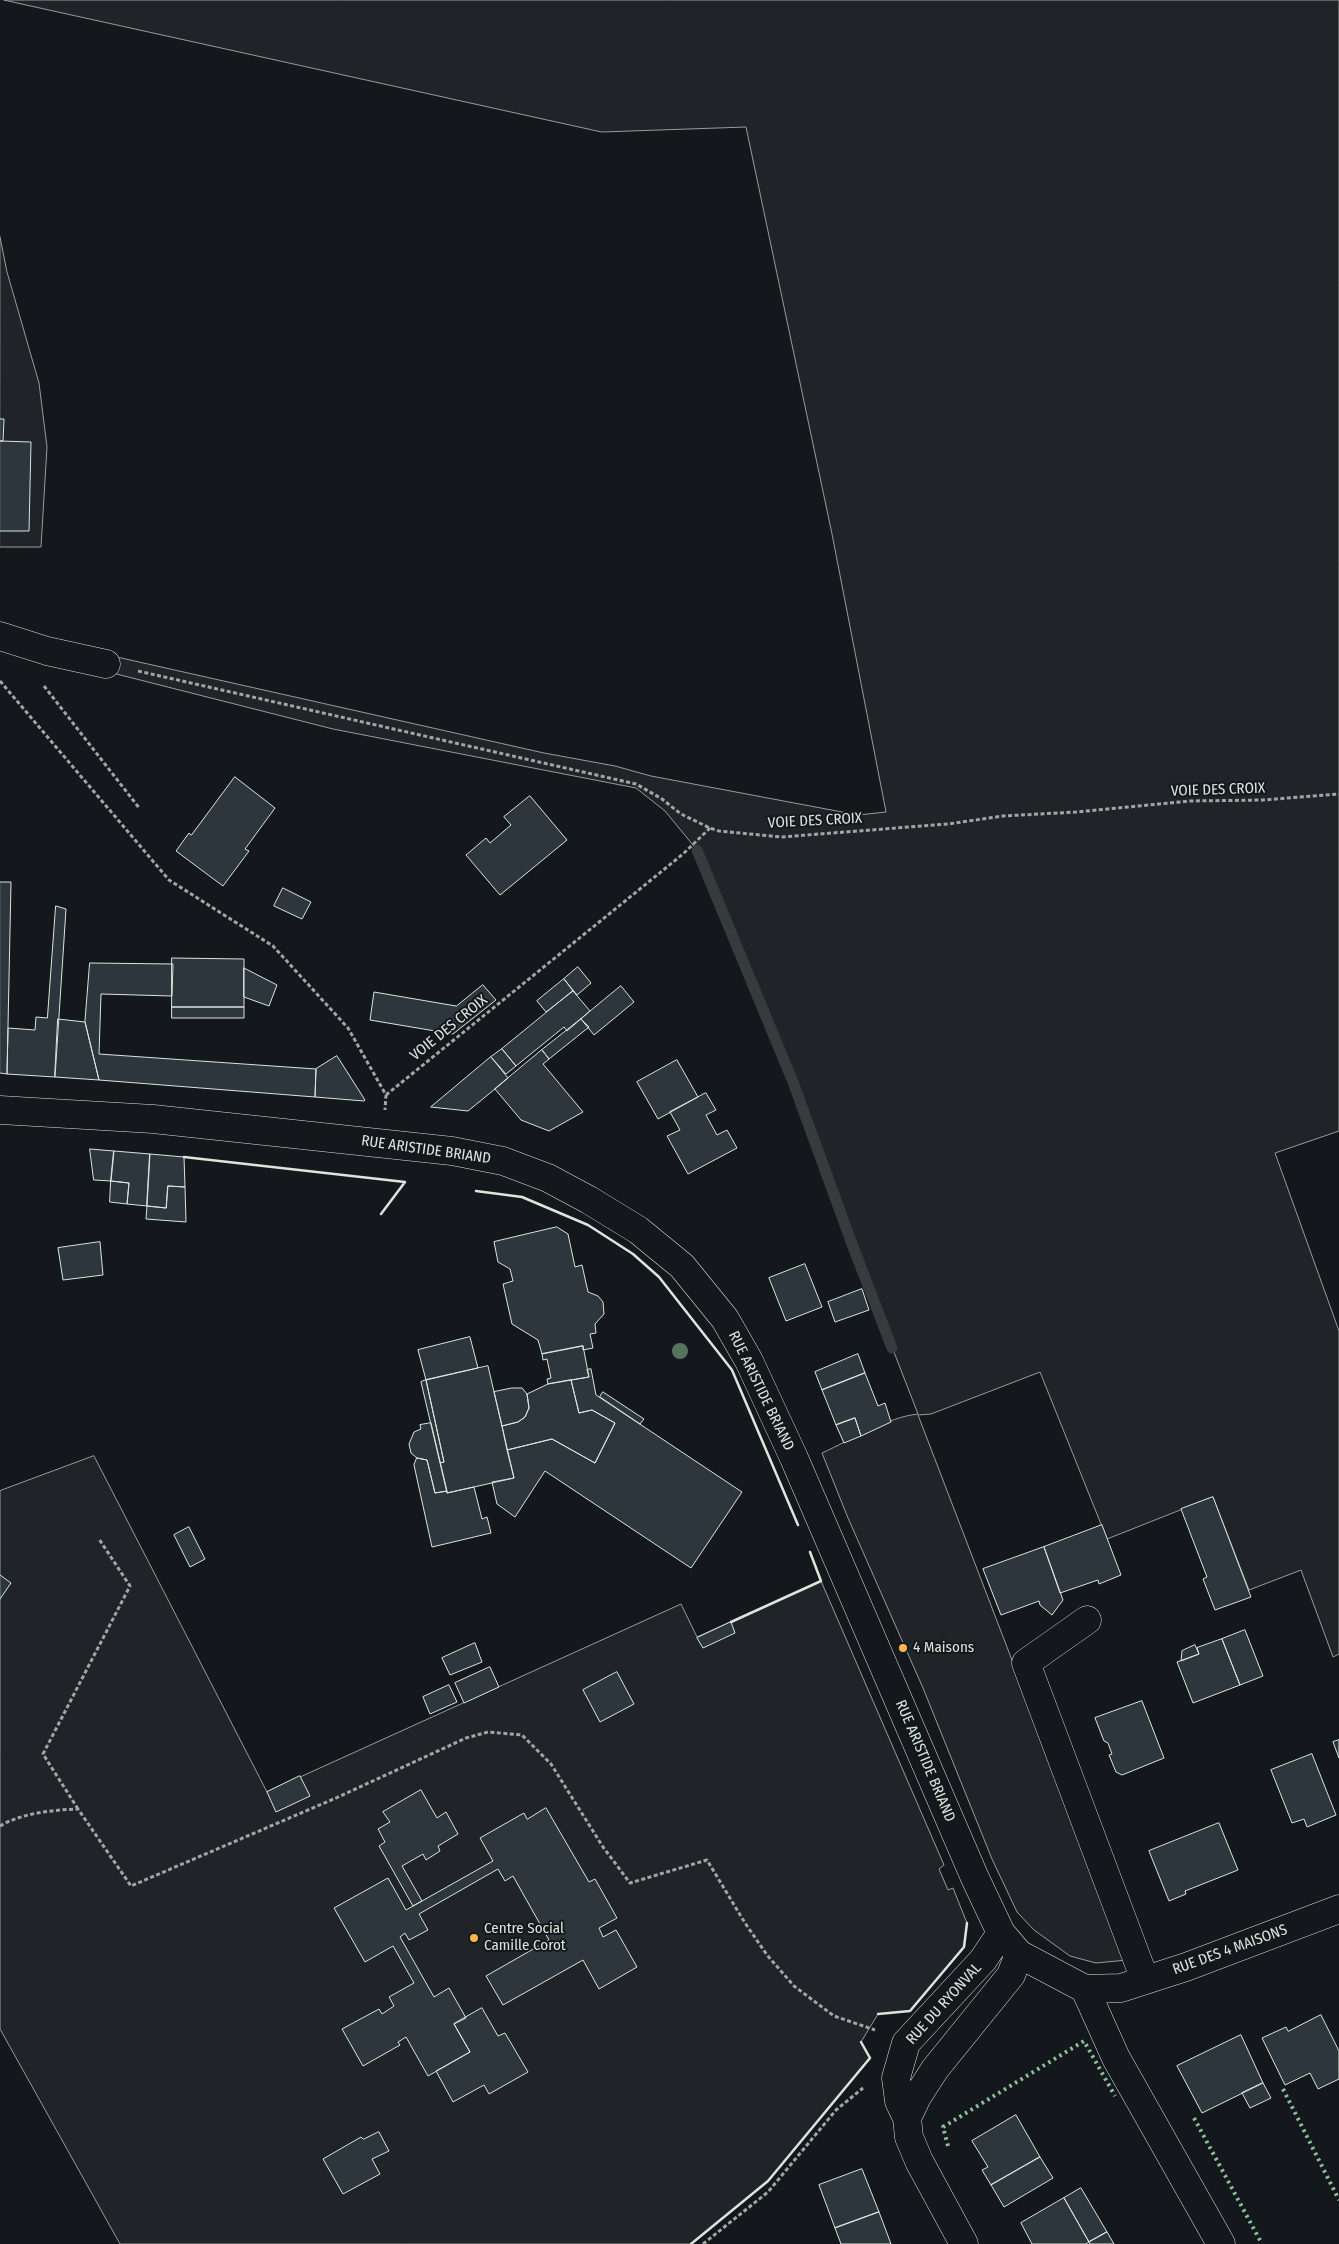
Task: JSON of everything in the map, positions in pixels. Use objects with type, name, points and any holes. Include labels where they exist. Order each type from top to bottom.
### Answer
[{"type":"street","points":[[0,636],[47,651],[106,664]]},
{"type":"street","name":"RUE ARISTIDE BRIAND","points":[[0,1110],[153,1119],[384,1142],[452,1151],[503,1161],[548,1178],[589,1200],[638,1230],[682,1266],[725,1319],[749,1361],[794,1458],[975,1878],[1001,1933],[1018,1954]]},
{"type":"street","points":[[1087,1620],[1026,1663],[1133,1984]]},
{"type":"street","name":"RUE DES 4 MAISONS","points":[[1085,1990],[1133,1984],[1339,1909]]},
{"type":"street","name":"RUE DU RYONVAL","points":[[964,2244],[919,2161],[909,2137],[907,2118],[899,2101],[896,2078],[906,2043],[983,1960],[1001,1933]]},
{"type":"street","points":[[907,2118],[917,2097],[935,2069],[1011,1975],[1018,1954],[1085,1990],[1116,2058],[1221,2244]]},
{"type":"path","points":[[106,664],[636,784],[662,799],[681,814],[710,828]]},
{"type":"path","points":[[0,681],[168,880],[272,946],[348,1028],[386,1095],[384,1142]]},
{"type":"path","points":[[73,723],[140,809]]},
{"type":"path","name":"VOIE DES CROIX","points":[[386,1095],[683,854],[710,828],[719,831],[781,837],[948,824],[1003,816],[1076,812],[1190,801],[1263,800],[1339,794]]},
{"type":"path","points":[[99,1539],[130,1586],[43,1754],[131,1886],[336,1798],[466,1738],[488,1732],[522,1735],[551,1764],[603,1847],[630,1883],[708,1860],[745,1923],[767,1955],[794,1986],[834,2016],[906,2043]]},
{"type":"path","points":[[0,1826],[7,1822],[48,1811],[78,1808]]},
{"type":"path","points":[[703,2244],[768,2192],[836,2110],[859,2090],[868,2086]]},
{"type":"shaded area","points":[[4,0],[1339,0],[1339,1131],[1275,1153],[1339,1331],[1339,1654],[1333,1657],[1301,1570],[1249,1590],[1213,1497],[1107,1539],[1040,1372],[931,1414],[918,1415],[1127,1960],[1096,1963],[1070,1956],[1034,1930],[1017,1912],[992,1859],[923,1688],[848,1518],[822,1453],[882,1424],[918,1414],[852,1244],[793,1082],[697,850],[665,811],[636,788],[333,729],[85,666],[99,653],[544,753],[615,766],[651,776],[858,815],[886,812],[832,534],[746,127],[602,132]]},
{"type":"shaded area","points":[[0,237],[7,272],[39,383],[47,447],[41,547],[0,547]]},
{"type":"shaded area","points":[[94,1456],[267,1792],[681,1604],[697,1637],[821,1581],[944,1865],[939,1869],[948,1890],[953,1888],[967,1923],[964,1947],[910,2011],[878,2014],[861,2042],[870,2058],[768,2181],[691,2244],[120,2244],[0,2029],[0,1491]]},
{"type":"building","points":[[0,419],[4,419],[3,441],[0,441]]},
{"type":"building","points":[[0,441],[31,442],[29,531],[0,531]]},
{"type":"building","points":[[235,777],[275,808],[245,849],[249,851],[223,886],[176,851],[189,833],[191,835]]},
{"type":"building","points":[[530,796],[567,840],[500,895],[466,855],[486,838],[490,843],[511,825],[504,817]]},
{"type":"building","points":[[0,882],[11,882],[7,1074],[0,1073]]},
{"type":"building","points":[[283,888],[311,902],[302,919],[274,906]]},
{"type":"building","points":[[56,906],[66,909],[55,1077],[7,1074],[8,1028],[35,1030],[36,1017],[47,1018]]},
{"type":"building","points":[[172,958],[244,959],[244,1007],[172,1007]]},
{"type":"building","points":[[90,963],[173,964],[172,996],[101,994],[99,1054],[316,1069],[315,1097],[99,1080],[85,1022]]},
{"type":"building","points":[[578,967],[591,983],[577,995],[564,979]]},
{"type":"building","points":[[244,968],[277,985],[269,1006],[244,997]]},
{"type":"building","points":[[564,979],[573,991],[546,1012],[537,1001]]},
{"type":"building","points":[[483,985],[496,1000],[453,1034],[370,1020],[374,992],[456,1006]]},
{"type":"building","points":[[621,986],[634,1002],[594,1035],[581,1019]]},
{"type":"building","points":[[573,991],[590,1011],[567,1031],[564,1027],[516,1066],[502,1049]]},
{"type":"building","points":[[172,1007],[244,1007],[244,1018],[172,1018]]},
{"type":"building","points":[[58,1019],[85,1022],[99,1080],[55,1077]]},
{"type":"building","points":[[581,1019],[589,1027],[549,1059],[542,1050]]},
{"type":"building","points":[[502,1049],[516,1066],[506,1074],[491,1057]]},
{"type":"building","points":[[542,1050],[549,1059],[543,1064],[583,1112],[549,1131],[521,1120],[495,1089]]},
{"type":"building","points":[[337,1056],[364,1101],[315,1097],[316,1069]]},
{"type":"building","points":[[491,1057],[508,1078],[495,1089],[468,1111],[431,1107]]},
{"type":"building","points":[[677,1060],[698,1097],[658,1119],[637,1082]]},
{"type":"building","points":[[706,1093],[716,1110],[706,1115],[717,1135],[727,1130],[737,1148],[688,1174],[667,1136],[680,1130],[670,1112]]},
{"type":"building","points":[[90,1149],[114,1151],[111,1181],[94,1180]]},
{"type":"building","points":[[114,1151],[150,1154],[147,1206],[127,1204],[129,1183],[111,1181]]},
{"type":"building","points":[[150,1154],[184,1157],[185,1187],[168,1186],[166,1208],[147,1206]]},
{"type":"building","points":[[111,1181],[129,1183],[127,1204],[110,1202]]},
{"type":"building","points":[[168,1186],[185,1187],[186,1222],[146,1219],[147,1206],[166,1208]]},
{"type":"building","points":[[557,1227],[568,1234],[575,1267],[582,1265],[588,1292],[598,1296],[603,1302],[604,1314],[595,1324],[596,1333],[590,1334],[593,1348],[583,1350],[583,1346],[542,1354],[538,1340],[512,1324],[503,1284],[513,1281],[510,1269],[498,1262],[494,1242]]},
{"type":"building","points":[[100,1242],[103,1275],[63,1280],[58,1248]]},
{"type":"building","points":[[805,1264],[822,1307],[786,1321],[769,1278]]},
{"type":"building","points":[[862,1289],[869,1310],[835,1322],[828,1302]]},
{"type":"building","points":[[470,1337],[478,1368],[426,1380],[418,1350]]},
{"type":"building","points":[[583,1346],[589,1377],[548,1384],[547,1379],[551,1378],[547,1359],[543,1360],[542,1354]]},
{"type":"building","points":[[858,1354],[865,1373],[822,1390],[815,1372]]},
{"type":"building","points":[[488,1366],[514,1478],[447,1493],[440,1463],[444,1462],[426,1380]]},
{"type":"building","points":[[591,1369],[596,1395],[742,1492],[691,1568],[545,1471],[515,1517],[497,1504],[492,1482],[514,1478],[507,1450],[552,1439],[595,1463],[615,1423],[592,1410],[579,1413],[571,1380],[589,1377],[587,1370]]},
{"type":"building","points":[[865,1373],[878,1406],[885,1403],[891,1422],[861,1436],[855,1418],[836,1425],[822,1390]]},
{"type":"building","points":[[426,1380],[444,1462],[440,1463],[421,1382]]},
{"type":"building","points":[[571,1380],[579,1413],[592,1410],[615,1423],[595,1463],[552,1439],[507,1450],[502,1426],[518,1422],[525,1417],[529,1408],[527,1394],[548,1384]]},
{"type":"building","points":[[522,1388],[527,1394],[529,1408],[525,1417],[518,1422],[502,1426],[494,1392]]},
{"type":"building","points":[[603,1392],[644,1419],[640,1424],[600,1397]]},
{"type":"building","points":[[855,1418],[861,1436],[844,1443],[836,1425]]},
{"type":"building","points":[[431,1423],[447,1491],[435,1493],[427,1460],[417,1458],[411,1453],[409,1444],[414,1432],[421,1429],[420,1425]]},
{"type":"building","points":[[417,1458],[427,1460],[435,1493],[447,1491],[447,1493],[474,1487],[482,1519],[487,1517],[491,1533],[432,1547],[414,1465]]},
{"type":"building","points":[[1213,1497],[1251,1597],[1215,1610],[1203,1579],[1207,1577],[1181,1509]]},
{"type":"building","points":[[1102,1525],[1121,1575],[1099,1584],[1098,1580],[1060,1593],[1044,1547]]},
{"type":"building","points":[[189,1527],[205,1559],[190,1567],[174,1535]]},
{"type":"building","points":[[1044,1547],[1063,1600],[1052,1615],[1040,1605],[1039,1601],[1001,1615],[983,1569]]},
{"type":"building","points":[[0,1575],[11,1583],[0,1599]]},
{"type":"building","points":[[731,1622],[735,1633],[703,1648],[697,1638]]},
{"type":"building","points":[[1245,1630],[1263,1676],[1240,1685],[1222,1639]]},
{"type":"building","points":[[1222,1639],[1240,1685],[1193,1703],[1177,1662],[1199,1654],[1197,1648]]},
{"type":"building","points":[[475,1643],[482,1662],[450,1675],[442,1658]]},
{"type":"building","points":[[1195,1645],[1199,1654],[1181,1661],[1182,1651]]},
{"type":"building","points":[[490,1667],[499,1687],[464,1703],[455,1683]]},
{"type":"building","points":[[617,1672],[634,1704],[600,1722],[583,1690]]},
{"type":"building","points":[[449,1685],[457,1702],[430,1714],[423,1697]]},
{"type":"building","points":[[1142,1701],[1164,1758],[1122,1775],[1116,1772],[1109,1755],[1112,1754],[1108,1743],[1104,1741],[1095,1718]]},
{"type":"building","points":[[1339,1740],[1339,1758],[1333,1742]]},
{"type":"building","points":[[1312,1754],[1336,1815],[1307,1827],[1304,1819],[1292,1823],[1271,1770]]},
{"type":"building","points":[[300,1776],[310,1796],[276,1812],[267,1792]]},
{"type":"building","points":[[421,1790],[437,1818],[446,1812],[458,1834],[438,1846],[440,1851],[426,1860],[423,1854],[402,1866],[422,1901],[413,1906],[379,1846],[385,1842],[378,1829],[390,1822],[383,1812]]},
{"type":"building","points":[[546,1808],[589,1882],[595,1879],[617,1918],[599,1928],[603,1937],[616,1930],[637,1967],[599,1989],[583,1960],[503,2005],[486,1976],[549,1940],[513,1876],[505,1881],[498,1869],[419,1914],[428,1930],[409,1940],[405,1933],[400,1937],[434,1997],[449,1988],[466,2018],[454,2024],[470,2052],[428,2076],[406,2037],[398,2042],[400,2045],[363,2066],[342,2029],[379,2009],[382,2014],[394,2006],[389,1997],[414,1983],[393,1946],[365,1962],[334,1908],[388,1878],[406,1910],[493,1861],[480,1838],[524,1813],[527,1819]]},
{"type":"building","points":[[1219,1823],[1238,1870],[1185,1891],[1186,1894],[1169,1901],[1149,1851]]},
{"type":"building","points":[[482,2008],[498,2036],[505,2033],[528,2072],[489,2094],[484,2085],[453,2102],[436,2071],[470,2052],[454,2024]]},
{"type":"building","points":[[1321,2015],[1339,2051],[1339,2079],[1318,2089],[1310,2073],[1285,2085],[1262,2038],[1286,2027],[1288,2031]]},
{"type":"building","points":[[1241,2035],[1263,2083],[1202,2113],[1177,2066]]},
{"type":"building","points":[[1263,2083],[1271,2098],[1250,2108],[1242,2093]]},
{"type":"building","points":[[1016,2115],[1040,2157],[991,2185],[982,2170],[988,2167],[972,2141]]},
{"type":"building","points":[[379,2132],[389,2151],[372,2159],[380,2174],[343,2194],[323,2159],[361,2137],[363,2139]]},
{"type":"building","points":[[1040,2157],[1053,2178],[1004,2207],[991,2185]]},
{"type":"building","points":[[862,2169],[879,2212],[835,2228],[819,2185]]},
{"type":"building","points":[[1081,2188],[1107,2232],[1089,2242],[1064,2198]]},
{"type":"building","points":[[1064,2198],[1089,2242],[1086,2244],[1032,2244],[1021,2223]]},
{"type":"building","points":[[879,2212],[891,2244],[841,2244],[835,2228]]},
{"type":"building","points":[[1107,2232],[1114,2244],[1090,2244],[1089,2242]]},
{"type":"waterway","points":[[697,850],[793,1082],[892,1348]]},
{"type":"hedge","points":[[948,2146],[943,2127],[1084,2041],[1115,2096]]},
{"type":"hedge","points":[[1283,2089],[1339,2200]]},
{"type":"hedge","points":[[1194,2118],[1262,2244]]},
{"type":"wall","points":[[184,1157],[405,1182],[381,1214]]},
{"type":"wall","points":[[476,1191],[522,1197],[588,1225],[633,1254],[659,1277],[732,1370],[798,1525]]},
{"type":"wall","points":[[731,1622],[821,1581],[810,1552]]},
{"type":"wall","points":[[878,2014],[910,2011],[964,1947],[967,1923]]},
{"type":"wall","points":[[691,2244],[768,2181],[870,2058],[861,2042]]},
{"type":"place","name":"4 Maisons","points":[[903,1648]]},
{"type":"place","name":"Centre Social Camille Corot","points":[[474,1938]]}]
